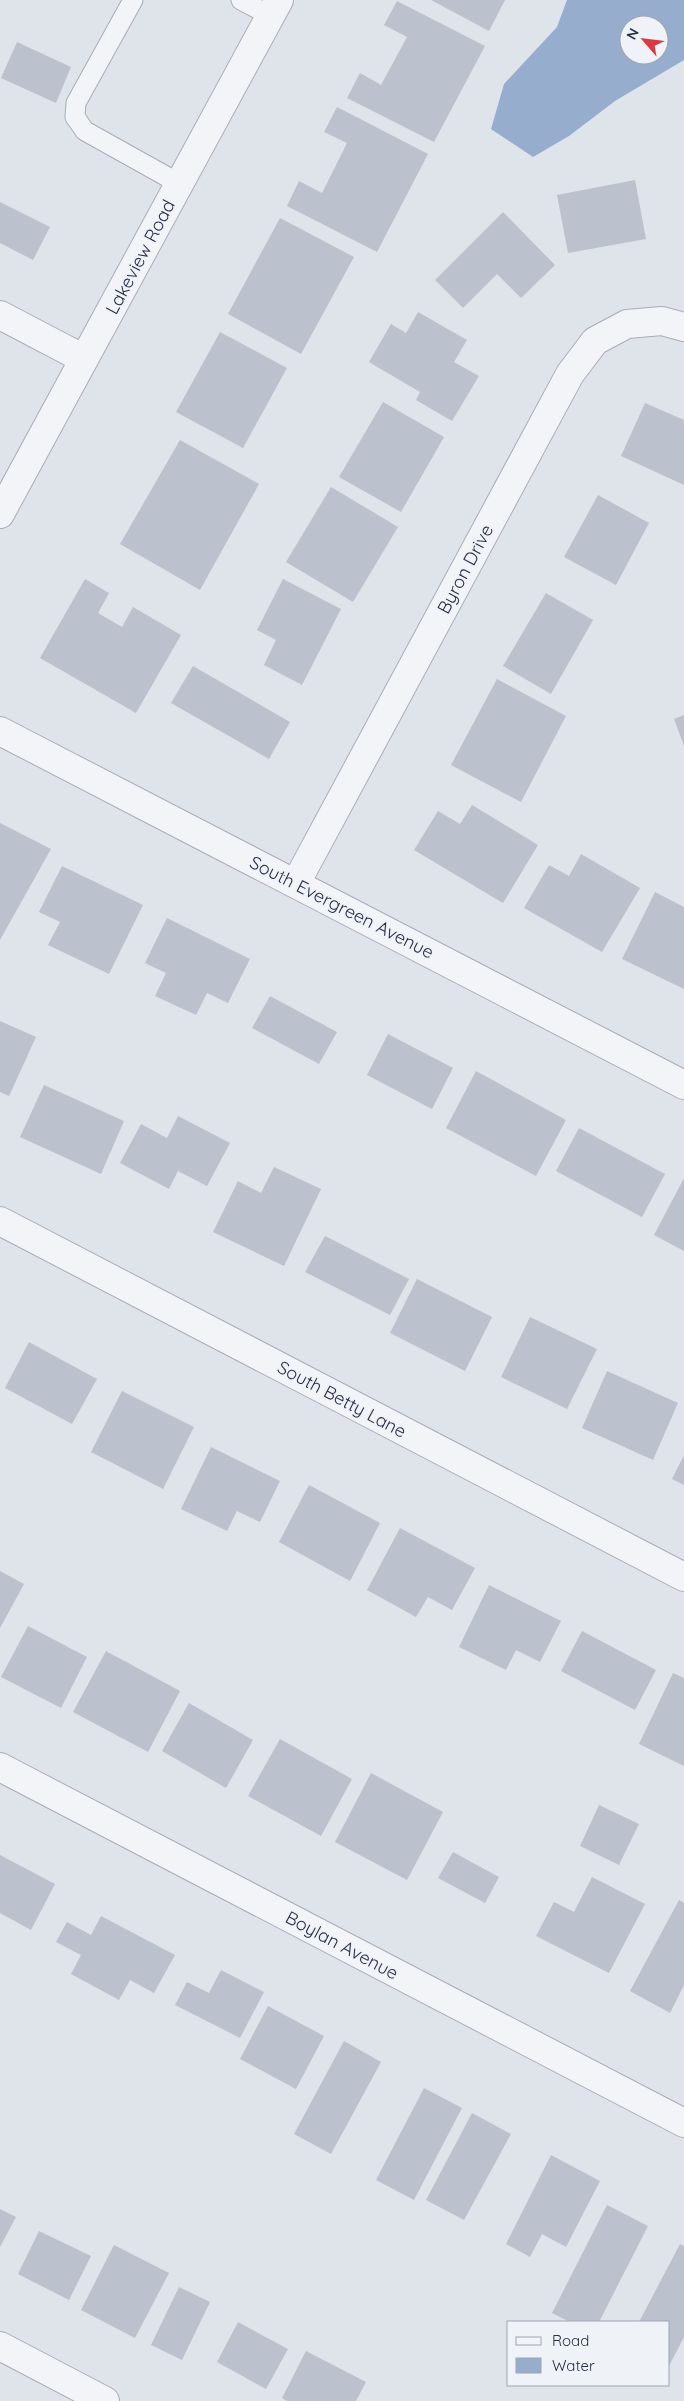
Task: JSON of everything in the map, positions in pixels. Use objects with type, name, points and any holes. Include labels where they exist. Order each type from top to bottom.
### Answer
[{"type":"street","name":"Lakeview Road","points":[[0,514],[275,8]]},
{"type":"street","points":[[0,315],[84,359]]},
{"type":"street","name":"Byron Drive","points":[[296,883],[570,374],[596,341],[627,324],[662,321],[684,327]]},
{"type":"street","name":"South Evergreen Avenue","points":[[0,731],[684,1085]]},
{"type":"street","name":"South Betty Lane","points":[[0,1220],[684,1577]]},
{"type":"street","name":"Boylan Avenue","points":[[0,1767],[684,2123]]},
{"type":"street","points":[[0,2346],[105,2401]]},
{"type":"lane","points":[[132,0],[76,104],[75,117],[85,130],[180,184]]},
{"type":"lane","points":[[241,0],[275,8]]},
{"type":"water","points":[[567,0],[684,0],[684,60],[615,101],[569,136],[533,157],[491,129],[504,84],[557,27]]},
{"type":"building","points":[[431,0],[505,0],[489,31]]},
{"type":"building","points":[[397,1],[485,46],[434,142],[347,98],[360,73],[381,85],[407,37],[384,25]]},
{"type":"building","points":[[17,42],[71,67],[56,103],[1,78]]},
{"type":"building","points":[[337,107],[428,154],[377,252],[287,206],[299,181],[322,193],[347,143],[324,132]]},
{"type":"building","points":[[635,180],[646,239],[568,253],[557,195]]},
{"type":"building","points":[[0,202],[50,227],[33,260],[0,243]]},
{"type":"building","points":[[503,212],[555,265],[521,298],[497,274],[463,308],[435,280]]},
{"type":"building","points":[[280,218],[354,257],[301,354],[228,314]]},
{"type":"building","points":[[418,312],[467,340],[454,362],[479,376],[452,421],[416,400],[420,392],[369,362],[391,324],[406,333]]},
{"type":"building","points":[[220,332],[287,368],[243,448],[176,412]]},
{"type":"building","points":[[383,402],[444,437],[401,512],[339,477]]},
{"type":"building","points":[[645,403],[684,420],[684,485],[621,456]]},
{"type":"building","points":[[180,440],[259,484],[200,590],[120,544]]},
{"type":"building","points":[[331,487],[398,527],[353,602],[286,562]]},
{"type":"building","points":[[598,495],[649,523],[616,585],[564,557]]},
{"type":"building","points":[[85,579],[109,593],[98,613],[122,627],[133,607],[181,635],[136,713],[40,658]]},
{"type":"building","points":[[283,579],[341,609],[302,685],[264,665],[276,640],[257,630]]},
{"type":"building","points":[[546,593],[593,620],[551,694],[503,666]]},
{"type":"building","points":[[193,666],[290,722],[269,759],[171,703]]},
{"type":"building","points":[[497,679],[566,716],[521,802],[451,765]]},
{"type":"building","points":[[684,715],[684,746],[674,719]]},
{"type":"building","points":[[472,805],[538,845],[503,903],[414,850],[438,811],[460,824]]},
{"type":"building","points":[[0,823],[51,849],[0,940]]},
{"type":"building","points":[[581,854],[640,888],[602,952],[524,908],[549,865],[569,876]]},
{"type":"building","points":[[62,866],[143,905],[109,974],[48,945],[60,922],[39,912]]},
{"type":"building","points":[[655,892],[684,907],[684,989],[622,959]]},
{"type":"building","points":[[167,918],[250,959],[228,1003],[207,993],[196,1015],[155,996],[166,973],[145,963]]},
{"type":"building","points":[[270,996],[337,1032],[319,1064],[252,1028]]},
{"type":"building","points":[[0,1021],[36,1037],[9,1096],[0,1092]]},
{"type":"building","points":[[388,1034],[453,1068],[432,1109],[367,1075]]},
{"type":"building","points":[[476,1071],[566,1120],[536,1176],[446,1128]]},
{"type":"building","points":[[44,1085],[124,1121],[101,1174],[20,1137]]},
{"type":"building","points":[[178,1116],[230,1143],[207,1186],[178,1171],[169,1189],[120,1163],[141,1124],[167,1138]]},
{"type":"building","points":[[579,1128],[665,1174],[642,1217],[556,1171]]},
{"type":"building","points":[[274,1167],[321,1189],[284,1266],[213,1232],[238,1181],[261,1193]]},
{"type":"building","points":[[684,1178],[684,1251],[654,1235]]},
{"type":"building","points":[[325,1236],[409,1279],[390,1315],[305,1272]]},
{"type":"building","points":[[417,1279],[492,1317],[465,1371],[390,1333]]},
{"type":"building","points":[[530,1317],[597,1349],[567,1409],[501,1377]]},
{"type":"building","points":[[29,1342],[97,1379],[72,1424],[5,1388]]},
{"type":"building","points":[[607,1371],[678,1403],[653,1460],[582,1428]]},
{"type":"building","points":[[122,1391],[194,1427],[163,1489],[91,1452]]},
{"type":"building","points":[[211,1447],[280,1481],[260,1522],[237,1511],[227,1531],[181,1509]]},
{"type":"building","points":[[684,1455],[684,1485],[672,1479]]},
{"type":"building","points":[[309,1485],[380,1523],[350,1581],[279,1542]]},
{"type":"building","points":[[400,1528],[475,1568],[452,1610],[428,1597],[416,1617],[367,1590]]},
{"type":"building","points":[[0,1571],[24,1584],[0,1628]]},
{"type":"building","points":[[489,1585],[561,1621],[540,1662],[516,1650],[506,1670],[459,1647]]},
{"type":"building","points":[[28,1626],[87,1657],[61,1708],[1,1677]]},
{"type":"building","points":[[582,1631],[656,1670],[635,1710],[561,1671]]},
{"type":"building","points":[[106,1651],[180,1691],[148,1752],[73,1712]]},
{"type":"building","points":[[673,1673],[684,1678],[684,1766],[639,1744]]},
{"type":"building","points":[[189,1703],[253,1740],[226,1788],[162,1751]]},
{"type":"building","points":[[280,1739],[352,1779],[321,1836],[248,1796]]},
{"type":"building","points":[[371,1773],[443,1812],[407,1880],[335,1842]]},
{"type":"building","points":[[599,1805],[639,1824],[619,1865],[580,1846]]},
{"type":"building","points":[[453,1852],[499,1877],[485,1903],[438,1878]]},
{"type":"building","points":[[0,1855],[55,1884],[31,1930],[0,1913]]},
{"type":"building","points":[[592,1877],[645,1904],[609,1973],[536,1936],[554,1902],[574,1912]]},
{"type":"building","points":[[679,1900],[684,1903],[684,1985],[670,2013],[630,1991]]},
{"type":"building","points":[[101,1916],[175,1955],[154,1993],[130,1980],[119,2000],[71,1974],[81,1955],[56,1942],[67,1922],[91,1935]]},
{"type":"building","points":[[221,1970],[264,1992],[240,2038],[175,2005],[187,1982],[209,1993]]},
{"type":"building","points":[[268,2006],[324,2036],[296,2089],[240,2059]]},
{"type":"building","points":[[344,2041],[381,2062],[331,2154],[294,2134]]},
{"type":"building","points":[[424,2088],[462,2108],[414,2200],[376,2180]]},
{"type":"building","points":[[472,2113],[511,2134],[464,2220],[426,2200]]},
{"type":"building","points":[[551,2155],[600,2181],[566,2247],[542,2234],[530,2257],[506,2244]]},
{"type":"building","points":[[607,2205],[648,2226],[600,2321],[568,2321],[552,2313]]},
{"type":"building","points":[[0,2209],[16,2217],[0,2247]]},
{"type":"building","points":[[39,2231],[91,2256],[69,2300],[18,2274]]},
{"type":"building","points":[[680,2244],[684,2246],[684,2337],[669,2366],[669,2321],[640,2321]]},
{"type":"building","points":[[114,2245],[169,2273],[135,2338],[81,2310]]},
{"type":"building","points":[[179,2287],[210,2302],[182,2360],[151,2345]]},
{"type":"building","points":[[238,2322],[288,2349],[266,2389],[217,2362]]},
{"type":"building","points":[[306,2351],[366,2382],[356,2401],[287,2401],[282,2398]]}]
